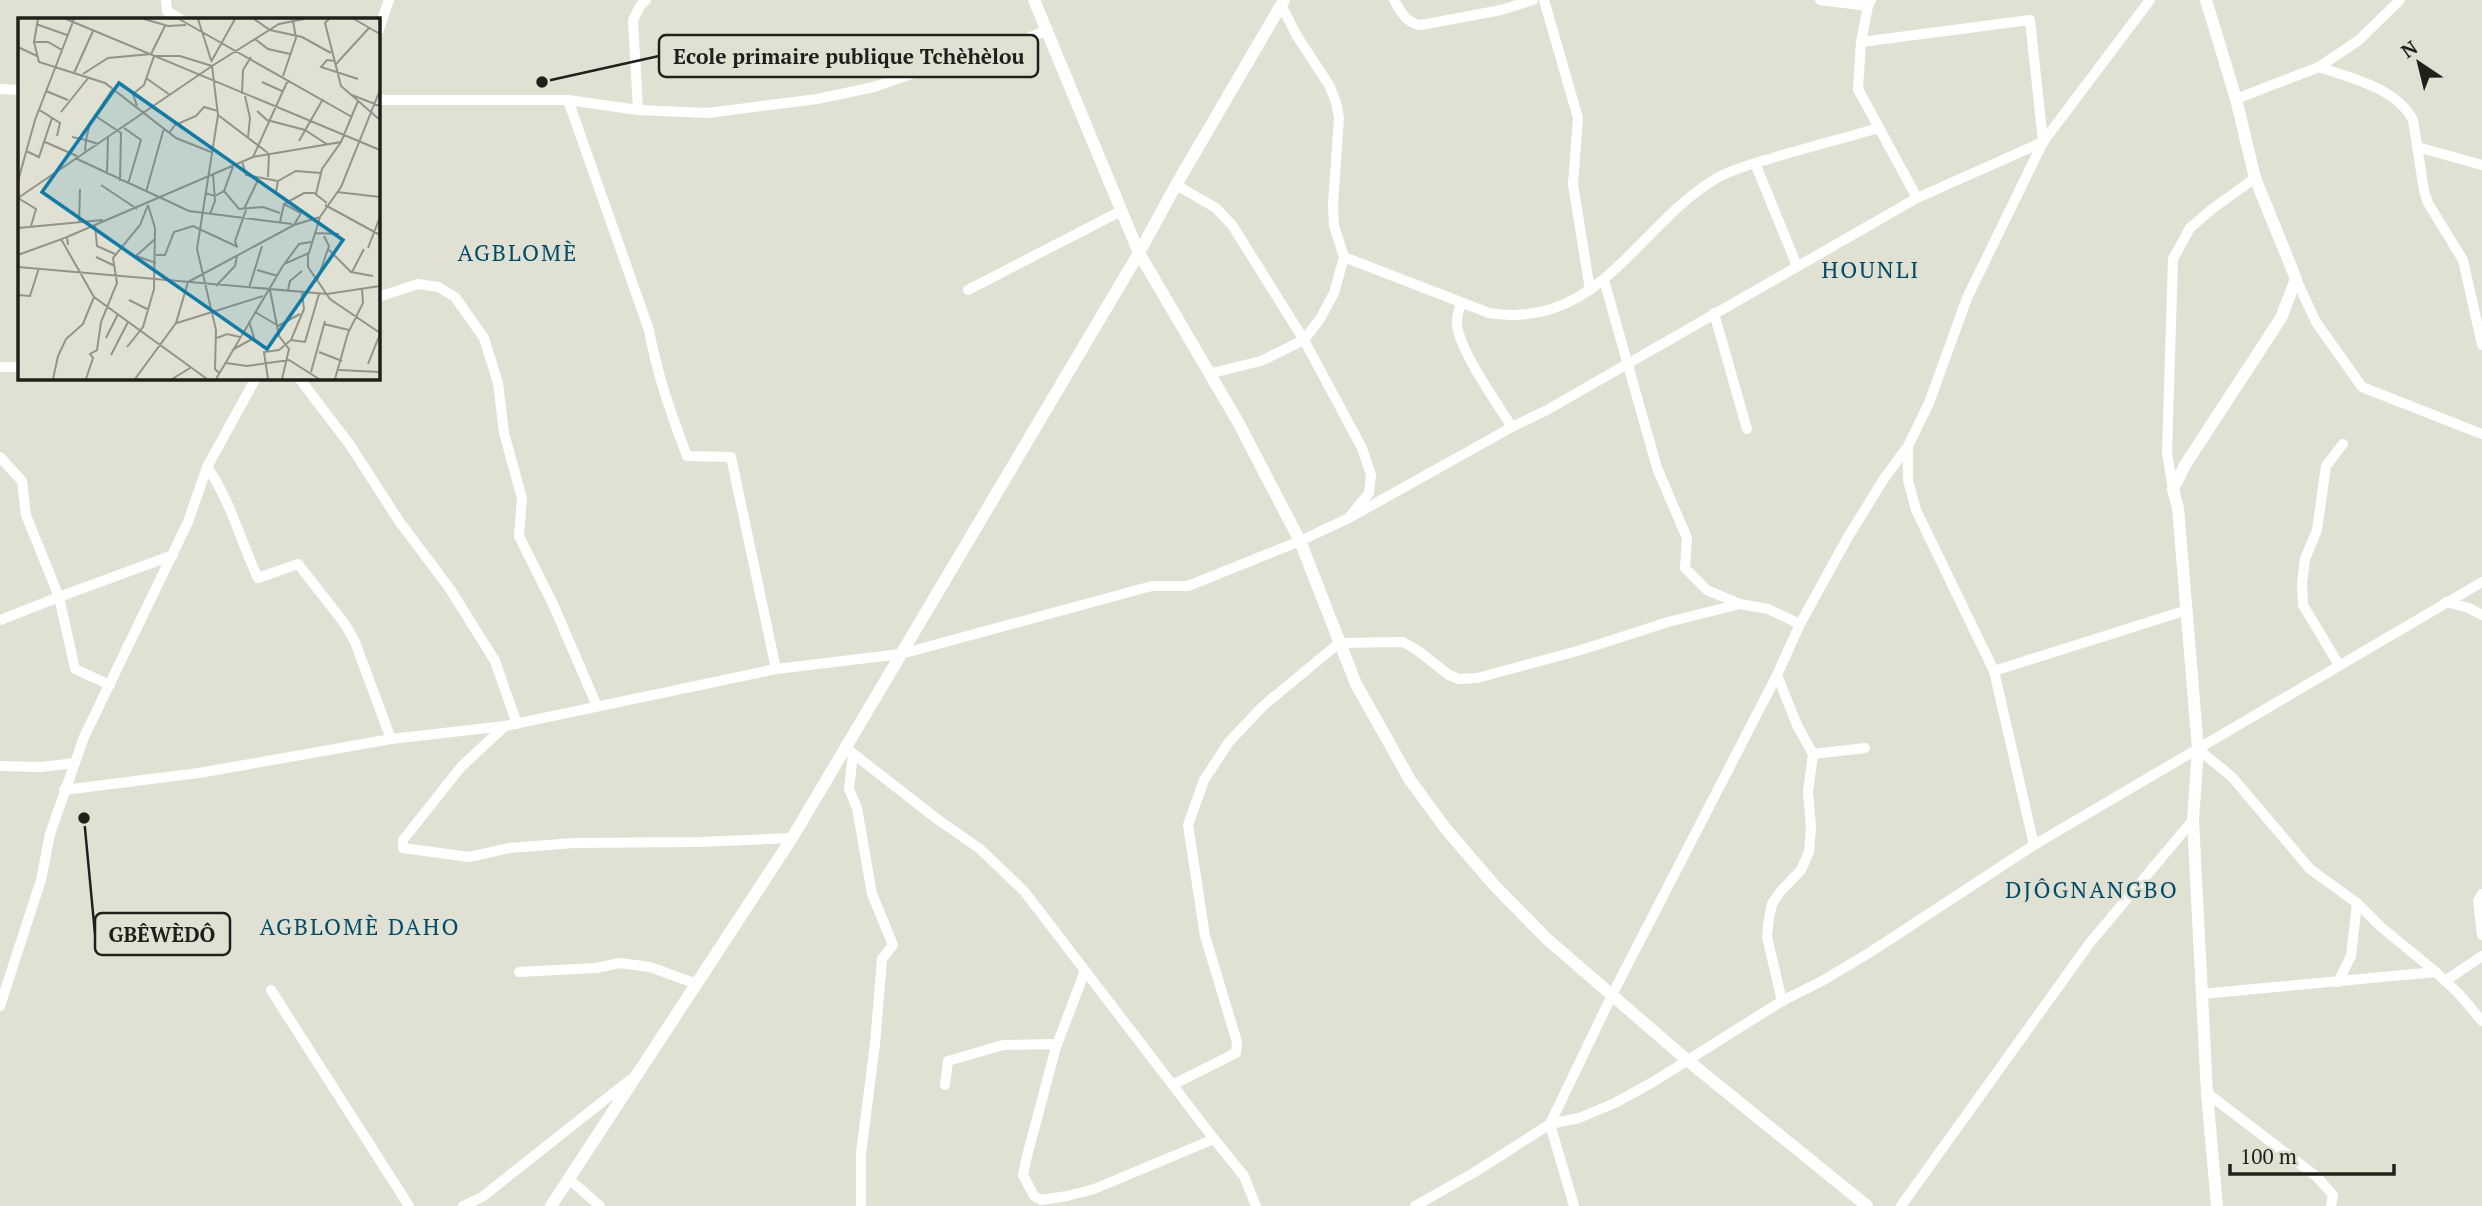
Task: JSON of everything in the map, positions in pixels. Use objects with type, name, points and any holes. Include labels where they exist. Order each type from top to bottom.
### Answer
[{"type":"street","points":[[166,0],[167,11],[178,18]]},
{"type":"street","points":[[638,110],[633,20],[646,0]]},
{"type":"street","points":[[1034,0],[1139,253],[1212,373],[1300,541],[1356,684],[1410,780],[1446,829],[1494,885],[1547,939],[1687,1060],[1867,1206]]},
{"type":"street","points":[[1394,0],[1411,23],[1421,25],[1501,10],[1532,0]]},
{"type":"street","points":[[1544,0],[1578,118],[1573,184],[1590,290]]},
{"type":"street","points":[[1820,0],[1870,3],[1861,42],[1858,89],[1917,198]]},
{"type":"street","points":[[1574,1206],[1550,1124],[1612,995],[1777,675],[1800,624],[1848,537],[1883,480],[1908,446],[1929,403],[1967,298],[2043,142],[2150,0]]},
{"type":"street","points":[[2206,0],[2236,99],[2255,178],[2295,279],[2316,322],[2362,387],[2482,434]]},
{"type":"street","points":[[2236,99],[2319,67],[2359,40],[2400,0]]},
{"type":"street","points":[[380,25],[387,1]]},
{"type":"street","points":[[551,1206],[850,751],[901,654],[1139,253],[1282,2]]},
{"type":"street","points":[[1212,373],[1261,361],[1304,340],[1320,319],[1334,293],[1344,257],[1334,226],[1339,118],[1336,102],[1329,85],[1297,36],[1282,2]]},
{"type":"street","points":[[1861,42],[2030,20],[2043,142]]},
{"type":"street","points":[[380,100],[568,100],[638,110],[708,113],[817,99],[874,87],[949,61],[977,58],[1048,30]]},
{"type":"street","points":[[2319,67],[2388,95],[2404,106],[2413,120],[2424,191],[2428,204],[2463,260],[2482,345]]},
{"type":"street","points":[[0,89],[18,90]]},
{"type":"street","points":[[568,100],[642,308],[666,399],[687,456],[731,457],[776,669]]},
{"type":"street","points":[[1344,257],[1489,313],[1527,315],[1563,306],[1604,280],[1700,188],[1721,176],[1755,163],[1879,128]]},
{"type":"street","points":[[65,790],[199,773],[391,739],[505,726],[776,669],[901,654],[1152,586],[1188,586],[1300,541],[1349,518],[1547,410],[1917,198],[2043,142]]},
{"type":"street","points":[[2417,147],[2482,165]]},
{"type":"street","points":[[1755,163],[1797,266]]},
{"type":"street","points":[[2217,1206],[2207,1093],[2193,820],[2198,749],[2178,508],[2167,453],[2173,259],[2190,228],[2211,209],[2255,178]]},
{"type":"street","points":[[1176,185],[1216,208],[1232,225],[1304,340],[1362,448],[1371,475],[1369,493],[1349,518]]},
{"type":"street","points":[[968,290],[1121,211]]},
{"type":"street","points":[[2173,489],[2185,465],[2281,318],[2295,279]]},
{"type":"street","points":[[1604,280],[1657,468],[1687,538],[1685,568],[1707,590],[1740,604],[1768,609],[1800,624]]},
{"type":"street","points":[[380,296],[418,284],[438,287],[455,297],[484,338],[498,383],[504,433],[522,498],[519,536],[552,601],[597,706]]},
{"type":"street","points":[[1461,303],[1457,323],[1464,343],[1483,383],[1512,427]]},
{"type":"street","points":[[1714,313],[1747,429]]},
{"type":"street","points":[[0,367],[18,367]]},
{"type":"street","points":[[0,1006],[41,880],[50,834],[84,737],[173,555],[207,467],[255,380]]},
{"type":"street","points":[[301,380],[350,444],[399,521],[450,589],[495,661],[517,723]]},
{"type":"street","points":[[2339,665],[2303,605],[2302,583],[2305,559],[2317,530],[2326,466],[2343,444]]},
{"type":"street","points":[[1908,446],[1908,480],[1916,510],[1994,671],[2034,845]]},
{"type":"street","points":[[0,457],[22,481],[26,515],[59,597],[75,669],[110,685]]},
{"type":"street","points":[[207,467],[236,518],[258,578],[298,564],[345,624],[366,668],[391,739]]},
{"type":"street","points":[[0,620],[173,555]]},
{"type":"street","points":[[1415,1206],[1550,1124],[1579,1118],[1615,1103],[1653,1082],[1782,1001],[1869,953],[2034,845],[2482,582]]},
{"type":"street","points":[[2446,602],[2469,608],[2482,615]]},
{"type":"street","points":[[1174,1084],[1236,1053],[1237,1042],[1205,936],[1188,825],[1204,780],[1229,742],[1263,706],[1339,643],[1404,642],[1449,676],[1459,679],[1477,678],[1581,650],[1668,622],[1740,604]]},
{"type":"street","points":[[1994,671],[2187,610]]},
{"type":"street","points":[[1777,675],[1797,725],[1813,754],[1808,792],[1811,827],[1809,852],[1801,870],[1772,904],[1768,927],[1767,937],[1782,1001]]},
{"type":"street","points":[[505,726],[461,767],[403,840],[403,848],[469,857],[509,848],[574,843],[792,838]]},
{"type":"street","points":[[1813,754],[1865,748]]},
{"type":"street","points":[[2198,749],[2232,777],[2310,869],[2357,903],[2381,927],[2436,972],[2482,1021]]},
{"type":"street","points":[[850,751],[980,849],[1024,891],[1244,1176],[1256,1206]]},
{"type":"street","points":[[850,751],[849,789],[857,808],[872,894],[892,945],[882,959],[875,1044],[861,1153],[861,1206]]},
{"type":"street","points":[[0,766],[41,767],[75,763]]},
{"type":"street","points":[[1901,1206],[2089,944],[2193,820]]},
{"type":"street","points":[[2482,894],[2478,901],[2482,935]]},
{"type":"street","points":[[2337,982],[2351,956],[2357,903]]},
{"type":"street","points":[[2445,981],[2482,956]]},
{"type":"street","points":[[519,972],[620,964],[650,967],[697,984]]},
{"type":"street","points":[[1085,971],[1057,1044],[1023,1175],[1034,1196],[1041,1200],[1094,1189],[1214,1139]]},
{"type":"street","points":[[2202,994],[2436,972]]},
{"type":"street","points":[[271,990],[409,1206]]},
{"type":"street","points":[[945,1085],[948,1061],[1003,1045],[1057,1044]]},
{"type":"street","points":[[463,1206],[482,1197],[639,1073]]},
{"type":"street","points":[[2207,1093],[2317,1177],[2333,1195],[2331,1206]]},
{"type":"street","points":[[569,1179],[600,1206]]},
{"type":"place","name":"Ecole primaire publique Tchèhèlou","points":[[542,82]]},
{"type":"place","name":"GBÊWÈDÔ","points":[[84,818]]},
{"type":"district","name":"AGBLOMÈ","points":[[518,253]]},
{"type":"district","name":"HOUNLI","points":[[1871,270]]},
{"type":"district","name":"DJÔGNANGBO","points":[[2092,890]]},
{"type":"district","name":"AGBLOMÈ DAHO","points":[[360,927]]}]
